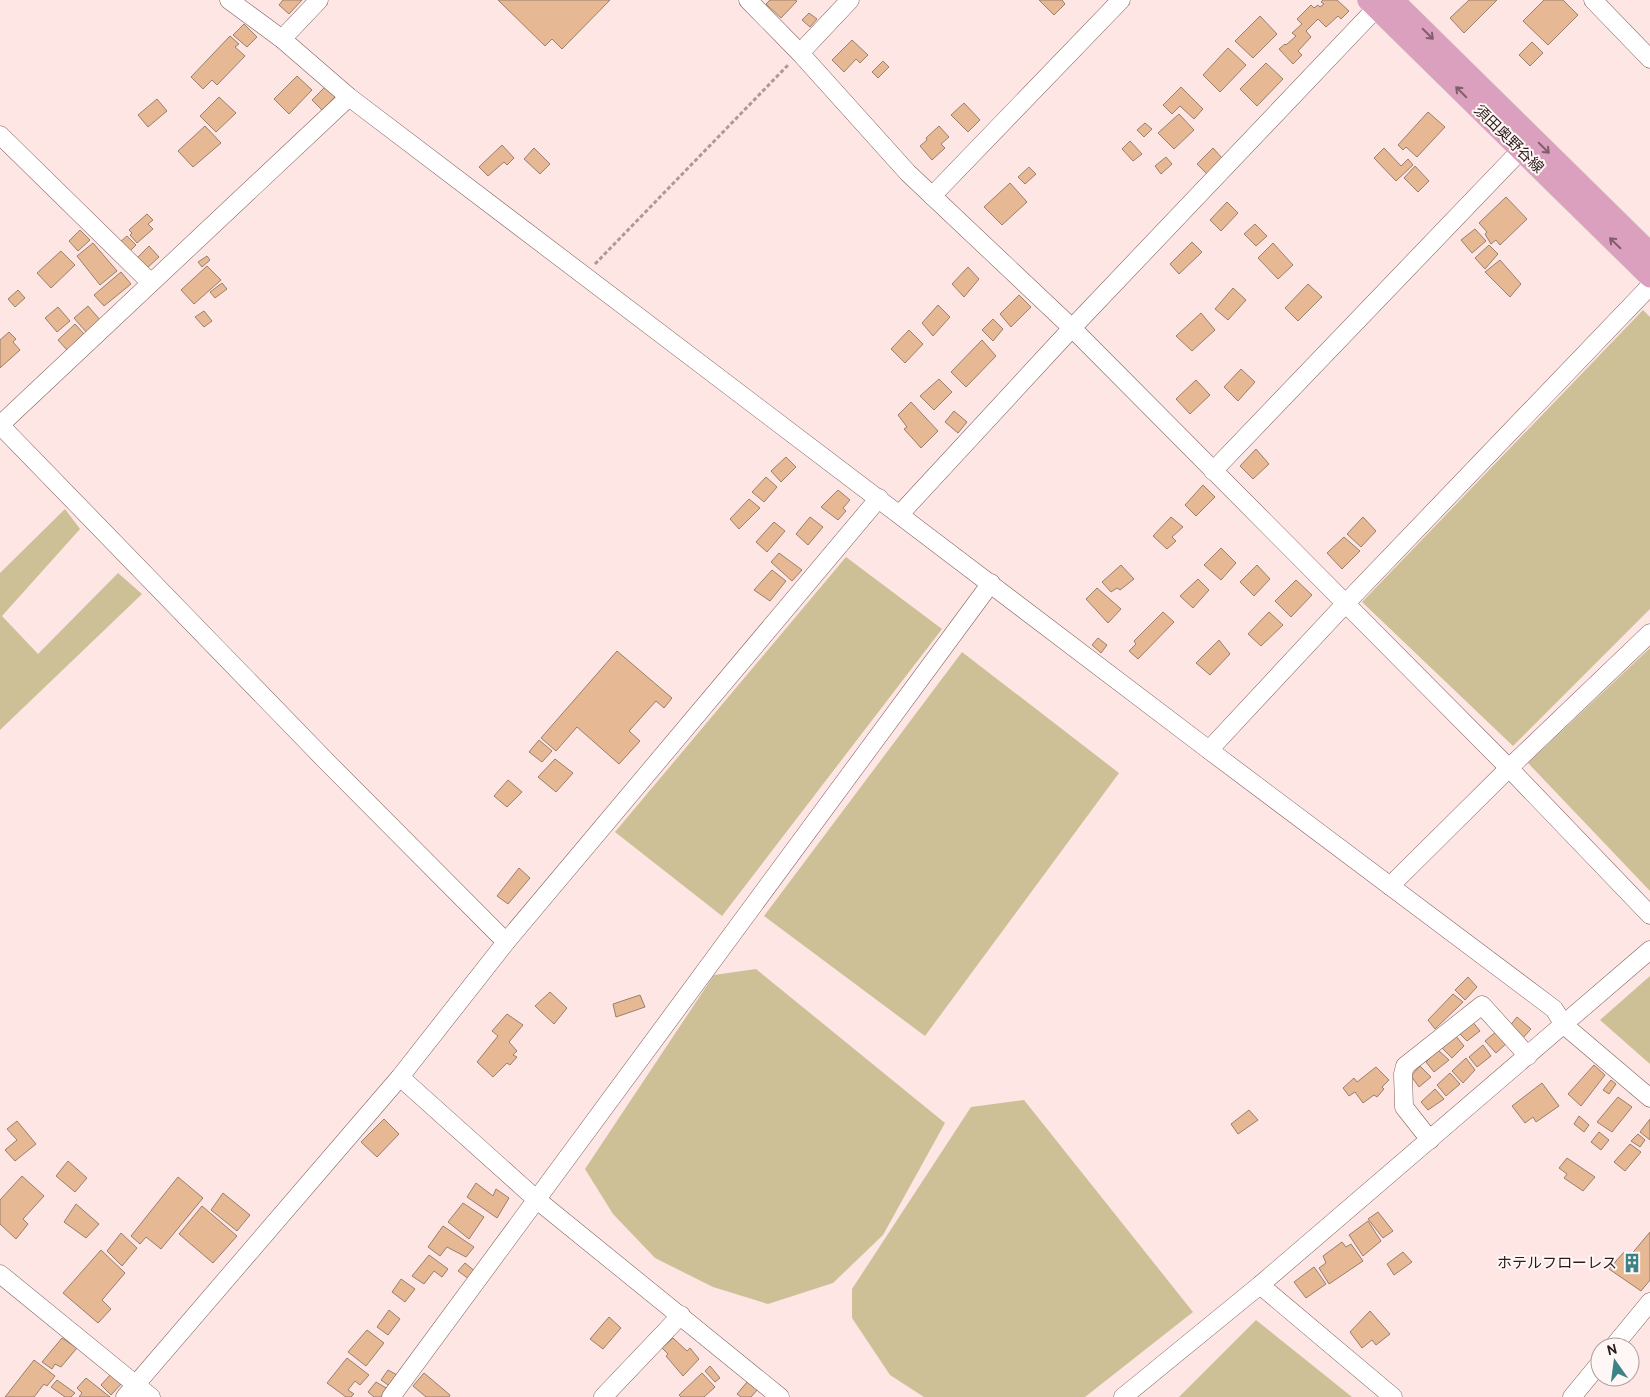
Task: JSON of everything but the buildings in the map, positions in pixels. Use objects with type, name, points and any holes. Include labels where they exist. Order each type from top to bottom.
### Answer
[{"type":"main road","name":"須田奥野谷線","points":[[1380,2],[1520,151],[1650,277]]},
{"type":"main road","name":"須田奥野谷線","points":[[1380,2],[1650,253]]},
{"type":"street","points":[[229,0],[282,40],[349,97],[474,190],[1209,750],[1554,1009],[1564,1025],[1650,1098]]},
{"type":"street","points":[[282,40],[319,0]]},
{"type":"street","points":[[748,0],[800,53],[908,173],[1072,328],[1509,768],[1650,915]]},
{"type":"street","points":[[800,53],[850,0]]},
{"type":"street","points":[[932,196],[1121,0]]},
{"type":"street","points":[[1593,0],[1650,59]]},
{"type":"street","points":[[900,514],[1072,328],[1380,2]]},
{"type":"street","points":[[349,97],[0,425],[322,757],[506,942]]},
{"type":"street","points":[[0,134],[151,283]]},
{"type":"street","points":[[1213,471],[1520,151]]},
{"type":"street","points":[[1209,750],[1346,603],[1650,286]]},
{"type":"street","points":[[130,1390],[400,1077],[506,942],[879,498]]},
{"type":"street","points":[[391,1397],[991,584]]},
{"type":"street","points":[[1390,886],[1509,768],[1650,633]]},
{"type":"street","points":[[1123,1397],[1260,1285],[1650,950]]},
{"type":"street","points":[[1430,1140],[1404,1107],[1402,1074],[1405,1066],[1482,1005],[1528,1056]]},
{"type":"street","points":[[400,1077],[536,1198],[780,1397]]},
{"type":"street","points":[[0,1274],[130,1390],[151,1397]]},
{"type":"street","points":[[1260,1285],[1393,1397]]},
{"type":"street","points":[[1621,1337],[1650,1302]]},
{"type":"street","points":[[602,1397],[681,1315]]},
{"type":"street","points":[[1572,1397],[1590,1375]]},
{"type":"path","points":[[585,275],[800,53]]},
{"type":"shaded area","points":[[1643,310],[1650,317],[1650,609],[1513,746],[1362,602]]},
{"type":"shaded area","points":[[65,509],[80,529],[2,616],[38,654],[118,573],[142,594],[0,730],[0,573]]},
{"type":"shaded area","points":[[846,557],[942,629],[722,916],[615,832]]},
{"type":"shaded area","points":[[1650,648],[1650,891],[1528,763]]},
{"type":"shaded area","points":[[962,652],[1119,773],[925,1036],[764,916]]},
{"type":"shaded area","points":[[756,969],[945,1123],[883,1235],[833,1283],[768,1304],[713,1287],[655,1258],[613,1214],[585,1169],[714,975]]},
{"type":"shaded area","points":[[1650,976],[1650,1064],[1600,1020]]},
{"type":"shaded area","points":[[1024,1100],[1193,1312],[1085,1397],[924,1397],[890,1375],[852,1318],[852,1289],[971,1107]]},
{"type":"shaded area","points":[[1256,1320],[1352,1397],[1179,1397]]},
{"type":"place","name":"ホテルフローレス","points":[[1632,1263]]}]
